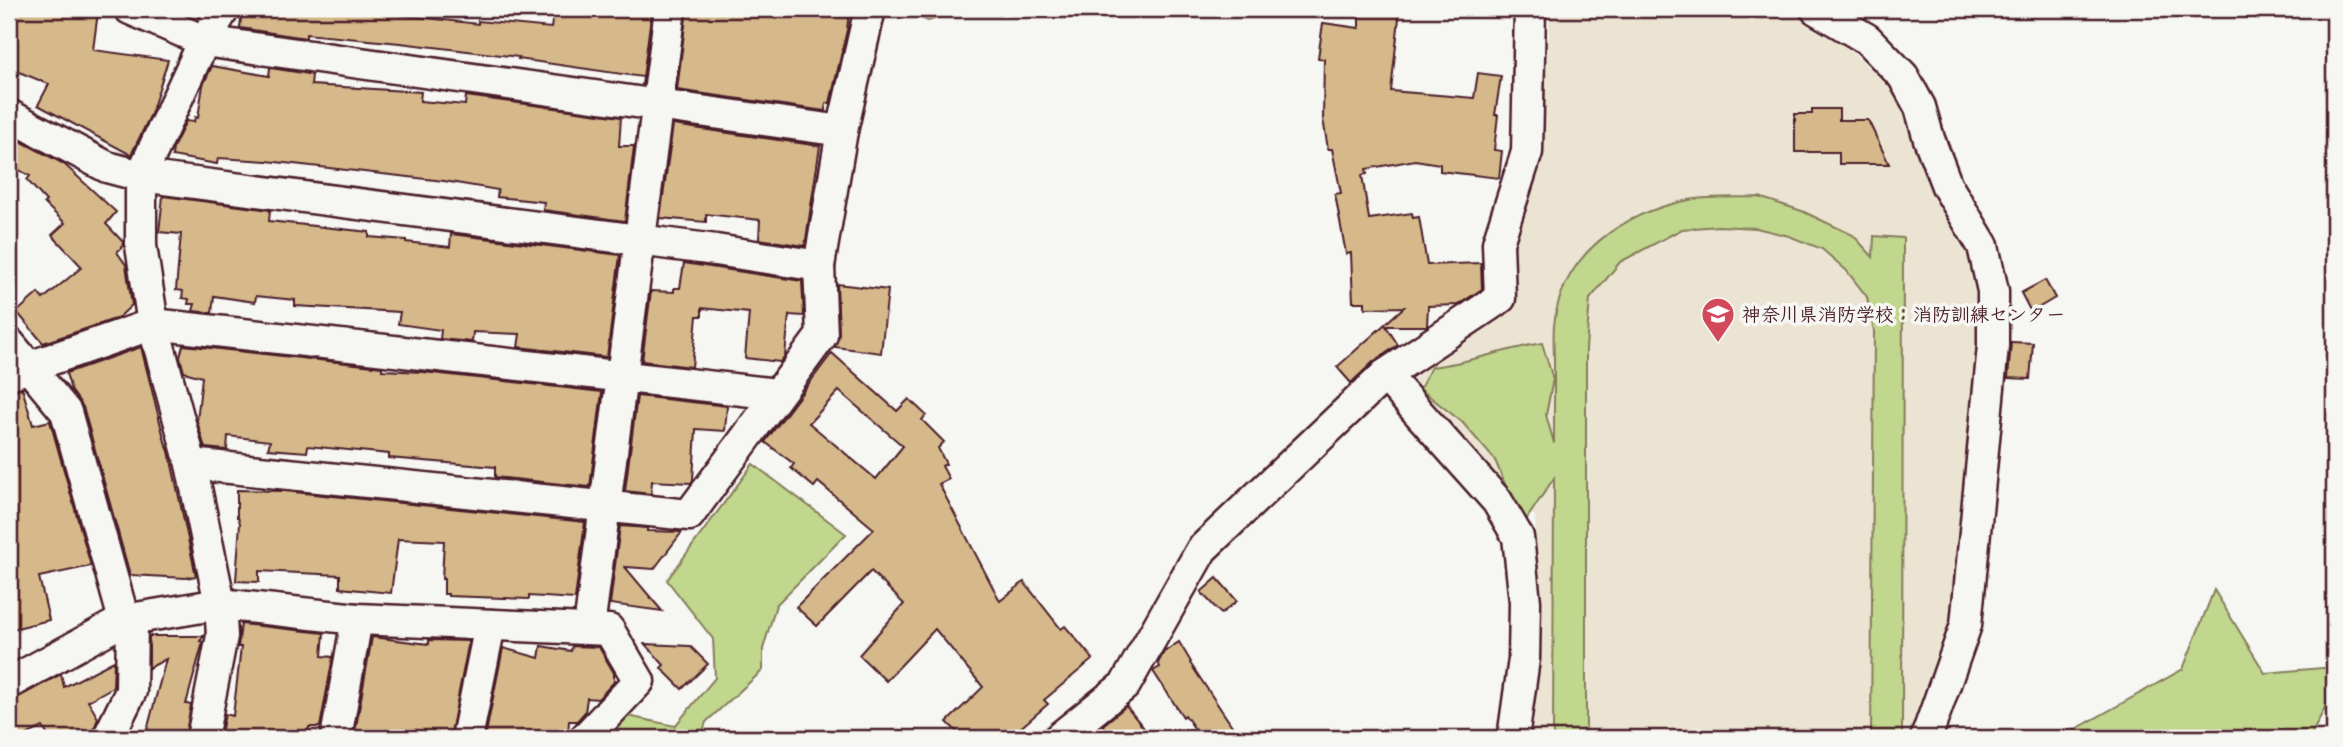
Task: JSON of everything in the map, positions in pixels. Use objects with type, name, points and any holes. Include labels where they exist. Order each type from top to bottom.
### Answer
[{"type":"street","points":[[130,9],[204,41],[842,131]]},
{"type":"street","points":[[202,738],[222,636],[220,604],[191,464],[153,324],[141,246],[141,176],[204,41],[224,9]]},
{"type":"street","points":[[589,628],[670,9]]},
{"type":"street","points":[[191,464],[689,515],[822,335],[819,266],[842,131],[870,9]]},
{"type":"street","points":[[1059,738],[1125,685],[1202,549],[1385,375],[1500,298],[1498,243],[1527,152],[1530,9]]},
{"type":"street","points":[[1816,9],[1867,39],[1903,76],[1920,107],[1947,187],[1983,246],[1993,291],[1993,346],[1966,625],[1926,738]]},
{"type":"street","points":[[9,115],[107,167],[141,176],[716,250],[819,266]]},
{"type":"street","points":[[19,372],[153,324],[777,394]]},
{"type":"street","points":[[9,343],[19,372],[66,412],[128,619],[131,691],[108,738]]},
{"type":"street","points":[[1385,375],[1497,501],[1518,537],[1525,602],[1524,659],[1511,738]]},
{"type":"street","points":[[9,681],[128,619],[220,604],[357,619],[609,630],[639,681],[585,738]]},
{"type":"street","points":[[336,738],[357,619]]},
{"type":"street","points":[[467,738],[490,625]]},
{"type":"shaded area","name":"神奈川県消防学校：消防訓練センター","points":[[1550,9],[1802,9],[1830,29],[1912,110],[1950,217],[1976,266],[1980,304],[1962,536],[1947,645],[1912,732],[1912,738],[1517,738],[1537,564],[1535,517],[1470,445],[1405,384],[1512,305],[1512,252],[1541,156]]},
{"type":"green space","points":[[900,9],[968,9],[928,21]]},
{"type":"green space","points":[[1759,197],[1802,211],[1853,235],[1873,257],[1874,236],[1903,238],[1902,738],[1871,738],[1874,331],[1867,297],[1846,270],[1822,249],[1789,236],[1756,228],[1718,226],[1682,229],[1620,262],[1590,299],[1586,348],[1586,738],[1553,738],[1554,478],[1526,520],[1509,494],[1495,460],[1462,422],[1420,389],[1431,367],[1542,343],[1553,379],[1546,415],[1554,443],[1554,325],[1559,299],[1569,277],[1583,257],[1619,226],[1665,206],[1697,199]]},
{"type":"green space","points":[[753,464],[846,534],[776,605],[763,649],[763,670],[706,722],[701,738],[607,738],[628,716],[675,726],[715,678],[713,639],[667,580]]},
{"type":"green space","points":[[2214,590],[2265,673],[2334,667],[2334,689],[2310,738],[2064,738],[2183,669]]},
{"type":"building","points":[[14,9],[87,9],[98,12],[93,50],[168,60],[151,114],[131,155],[38,105],[49,84],[9,68],[9,24]]},
{"type":"building","points":[[242,9],[384,9],[384,13],[478,24],[478,21],[551,28],[554,9],[652,9],[642,85],[643,77],[518,59],[519,57],[306,34],[306,38],[240,28]]},
{"type":"building","points":[[687,9],[849,11],[830,103],[826,103],[825,111],[677,90]]},
{"type":"building","points":[[1359,9],[1400,9],[1391,91],[1474,98],[1478,73],[1501,76],[1495,115],[1498,115],[1494,150],[1502,151],[1499,178],[1440,171],[1440,164],[1415,160],[1366,169],[1367,174],[1362,175],[1369,219],[1412,213],[1413,218],[1419,217],[1427,265],[1481,263],[1482,289],[1458,305],[1428,306],[1427,326],[1386,326],[1398,345],[1373,362],[1351,383],[1337,367],[1404,307],[1365,308],[1365,302],[1353,302],[1351,253],[1346,254],[1335,194],[1341,193],[1332,149],[1328,149],[1323,119],[1324,59],[1318,58],[1323,23],[1359,28]]},
{"type":"building","points":[[212,66],[269,76],[270,68],[303,73],[312,75],[311,85],[421,92],[420,101],[465,105],[466,96],[621,117],[619,146],[634,146],[625,221],[543,210],[544,202],[497,197],[498,190],[444,181],[267,161],[218,158],[217,164],[172,156],[186,121],[194,122],[195,117],[198,118],[203,85]]},
{"type":"building","points":[[1812,109],[1839,109],[1839,120],[1868,120],[1889,164],[1839,164],[1839,152],[1795,152],[1795,114],[1812,114]]},
{"type":"building","points":[[673,125],[820,146],[805,246],[759,239],[760,220],[706,214],[706,222],[660,218]]},
{"type":"building","points":[[9,135],[64,164],[116,212],[106,224],[123,242],[117,252],[126,265],[132,305],[118,318],[43,343],[17,312],[38,293],[43,299],[82,267],[52,235],[65,223],[44,203],[46,201],[27,180],[30,176],[9,164]]},
{"type":"building","points":[[163,196],[270,210],[269,221],[369,232],[369,237],[406,242],[450,247],[451,234],[620,255],[607,357],[518,347],[520,334],[473,332],[472,342],[440,339],[441,330],[398,324],[400,312],[295,306],[295,300],[256,296],[255,302],[214,296],[212,313],[193,311],[195,304],[188,304],[189,299],[182,298],[183,291],[176,290],[181,234],[159,232]]},
{"type":"building","points":[[684,263],[802,281],[804,316],[789,315],[785,356],[780,362],[745,358],[749,313],[702,308],[702,316],[697,316],[692,367],[642,361],[651,291],[674,292],[674,288],[680,288]]},
{"type":"building","points":[[2045,280],[2055,298],[2031,312],[2021,293]]},
{"type":"building","points":[[837,284],[888,290],[881,353],[835,347],[839,334]]},
{"type":"building","points":[[2011,342],[2033,343],[2030,379],[2008,378]]},
{"type":"building","points":[[183,345],[382,367],[382,370],[602,392],[590,487],[495,477],[495,467],[389,458],[389,454],[308,446],[307,452],[268,449],[270,441],[228,436],[227,450],[205,448],[197,421],[202,377],[184,372],[180,357]]},
{"type":"building","points":[[141,347],[169,451],[196,576],[186,578],[130,575],[83,407],[71,390],[66,373]]},
{"type":"building","points":[[832,353],[897,411],[909,399],[926,415],[922,420],[944,442],[938,448],[946,464],[942,466],[949,479],[939,484],[1000,601],[1024,582],[1061,629],[1065,626],[1093,659],[1044,700],[1048,704],[1009,738],[963,738],[947,722],[983,687],[935,629],[886,681],[859,655],[904,604],[871,571],[817,626],[796,607],[874,529],[818,482],[814,487],[791,468],[794,464],[765,442]],"holes":[[[839,391],[903,446],[876,479],[809,423]]]},
{"type":"building","points":[[22,388],[33,425],[50,421],[91,566],[39,577],[49,620],[9,630],[9,391]]},
{"type":"building","points":[[637,396],[727,406],[725,431],[696,429],[691,483],[652,481],[651,494],[625,491]]},
{"type":"building","points":[[237,490],[284,491],[585,522],[575,599],[448,596],[444,594],[442,579],[444,541],[398,539],[391,593],[340,588],[340,575],[259,571],[259,582],[236,581],[240,523],[237,517]]},
{"type":"building","points":[[620,526],[647,528],[647,531],[682,532],[654,569],[625,567],[662,611],[610,604]]},
{"type":"building","points":[[1217,578],[1237,601],[1221,614],[1201,592]]},
{"type":"building","points":[[241,624],[324,633],[322,656],[333,657],[320,727],[309,727],[308,738],[220,738],[225,714],[233,716]]},
{"type":"building","points":[[149,636],[204,636],[200,641],[203,642],[186,704],[191,705],[185,738],[145,738],[166,659],[149,668]]},
{"type":"building","points":[[372,637],[429,644],[429,640],[469,641],[450,738],[354,738]]},
{"type":"building","points":[[1179,642],[1240,738],[1201,738],[1185,715],[1183,717],[1153,671],[1160,667],[1158,663],[1164,652]]},
{"type":"building","points":[[645,644],[690,646],[708,664],[682,689],[661,668],[664,665]]},
{"type":"building","points":[[541,646],[571,651],[572,646],[599,647],[614,673],[614,682],[598,699],[587,698],[585,712],[577,721],[569,721],[568,734],[549,733],[549,738],[485,738],[503,648],[539,658]]},
{"type":"building","points":[[114,661],[113,687],[88,701],[98,718],[91,737],[49,738],[43,727],[20,738],[9,738],[9,700],[61,674],[64,687]]},
{"type":"building","points":[[1126,706],[1152,738],[1114,738],[1103,725]]},
{"type":"place","name":"神奈川県消防学校：消防訓練センター","points":[[1718,344]]}]
